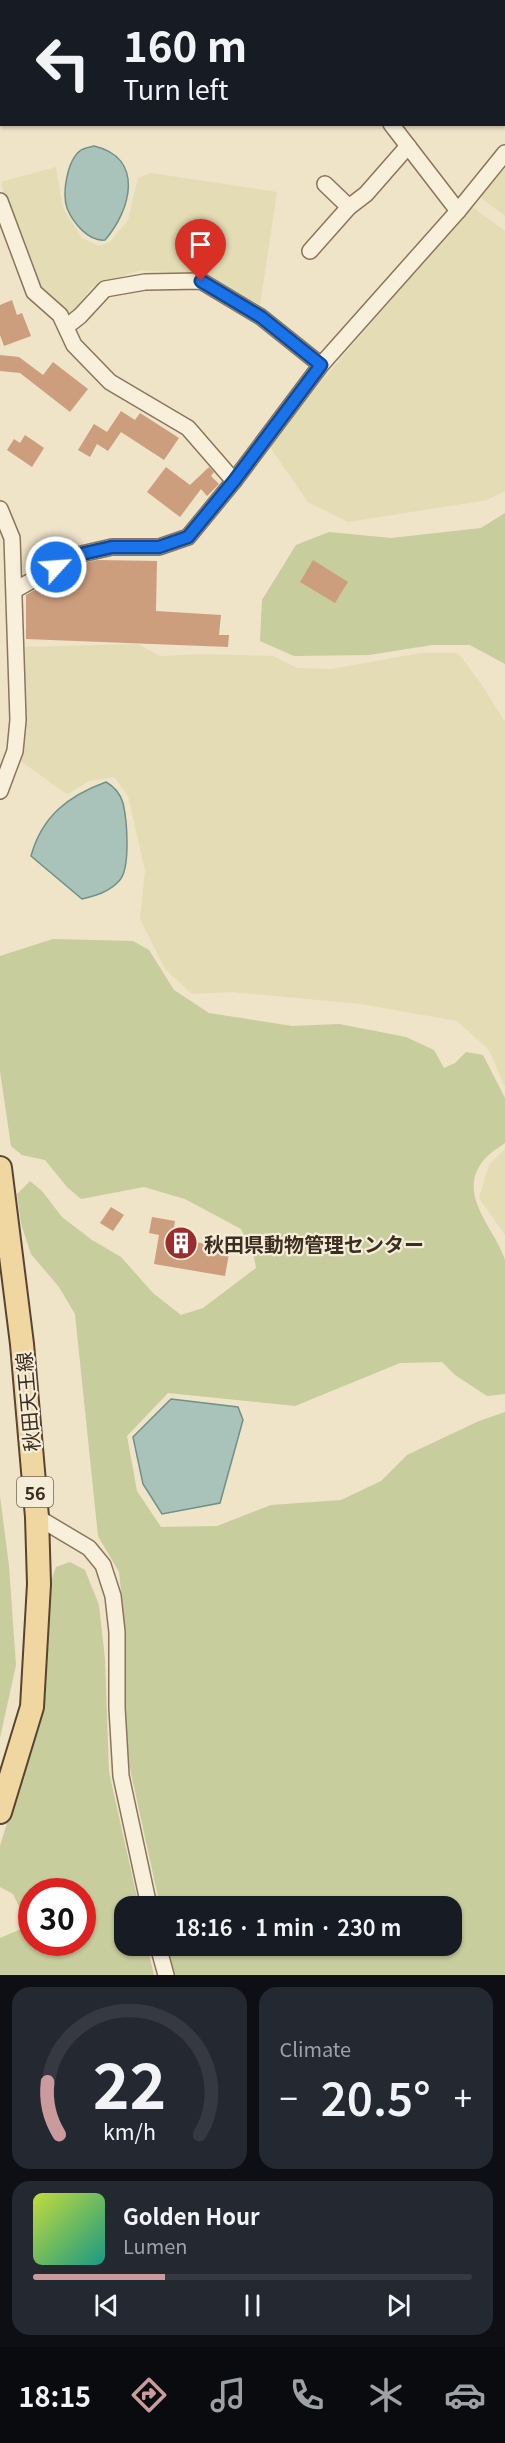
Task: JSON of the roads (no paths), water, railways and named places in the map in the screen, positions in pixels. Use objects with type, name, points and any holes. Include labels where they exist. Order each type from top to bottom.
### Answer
[{"type":"main road","name":"秋田天王線","points":[[0,1168],[22,1344],[37,1517],[39,1584],[32,1707],[0,1812]]},
{"type":"street","points":[[393,126],[458,212]]},
{"type":"street","points":[[310,251],[349,207],[366,194],[408,146]]},
{"type":"street","points":[[15,590],[77,555],[112,547],[159,547],[188,537],[234,481],[321,365],[458,212],[505,153]]},
{"type":"street","points":[[325,184],[349,207]]},
{"type":"street","points":[[0,201],[34,292],[60,315],[74,345],[92,366],[111,382],[188,428],[234,481]]},
{"type":"street","points":[[66,327],[105,289],[144,282],[201,281],[261,317],[321,365]]},
{"type":"street","points":[[0,509],[12,538],[18,720],[15,751],[0,791]]},
{"type":"street","points":[[37,1517],[89,1548],[103,1565],[113,1596],[117,1632],[117,1708],[121,1776],[147,1896]]},
{"type":"street","points":[[161,1956],[166,1975]]},
{"type":"water","points":[[94,146],[110,152],[121,162],[127,173],[126,200],[114,228],[105,240],[93,238],[77,225],[67,208],[65,194],[72,161],[81,150]]},
{"type":"water","points":[[106,782],[117,791],[123,803],[127,832],[125,866],[123,875],[115,885],[102,893],[82,899],[31,856],[42,830],[58,809],[80,794]]},
{"type":"water","points":[[171,1399],[238,1407],[243,1420],[220,1503],[162,1514],[143,1484],[133,1437]]},
{"type":"place","name":"秋田県動物管理センター","points":[[181,1243]]}]
